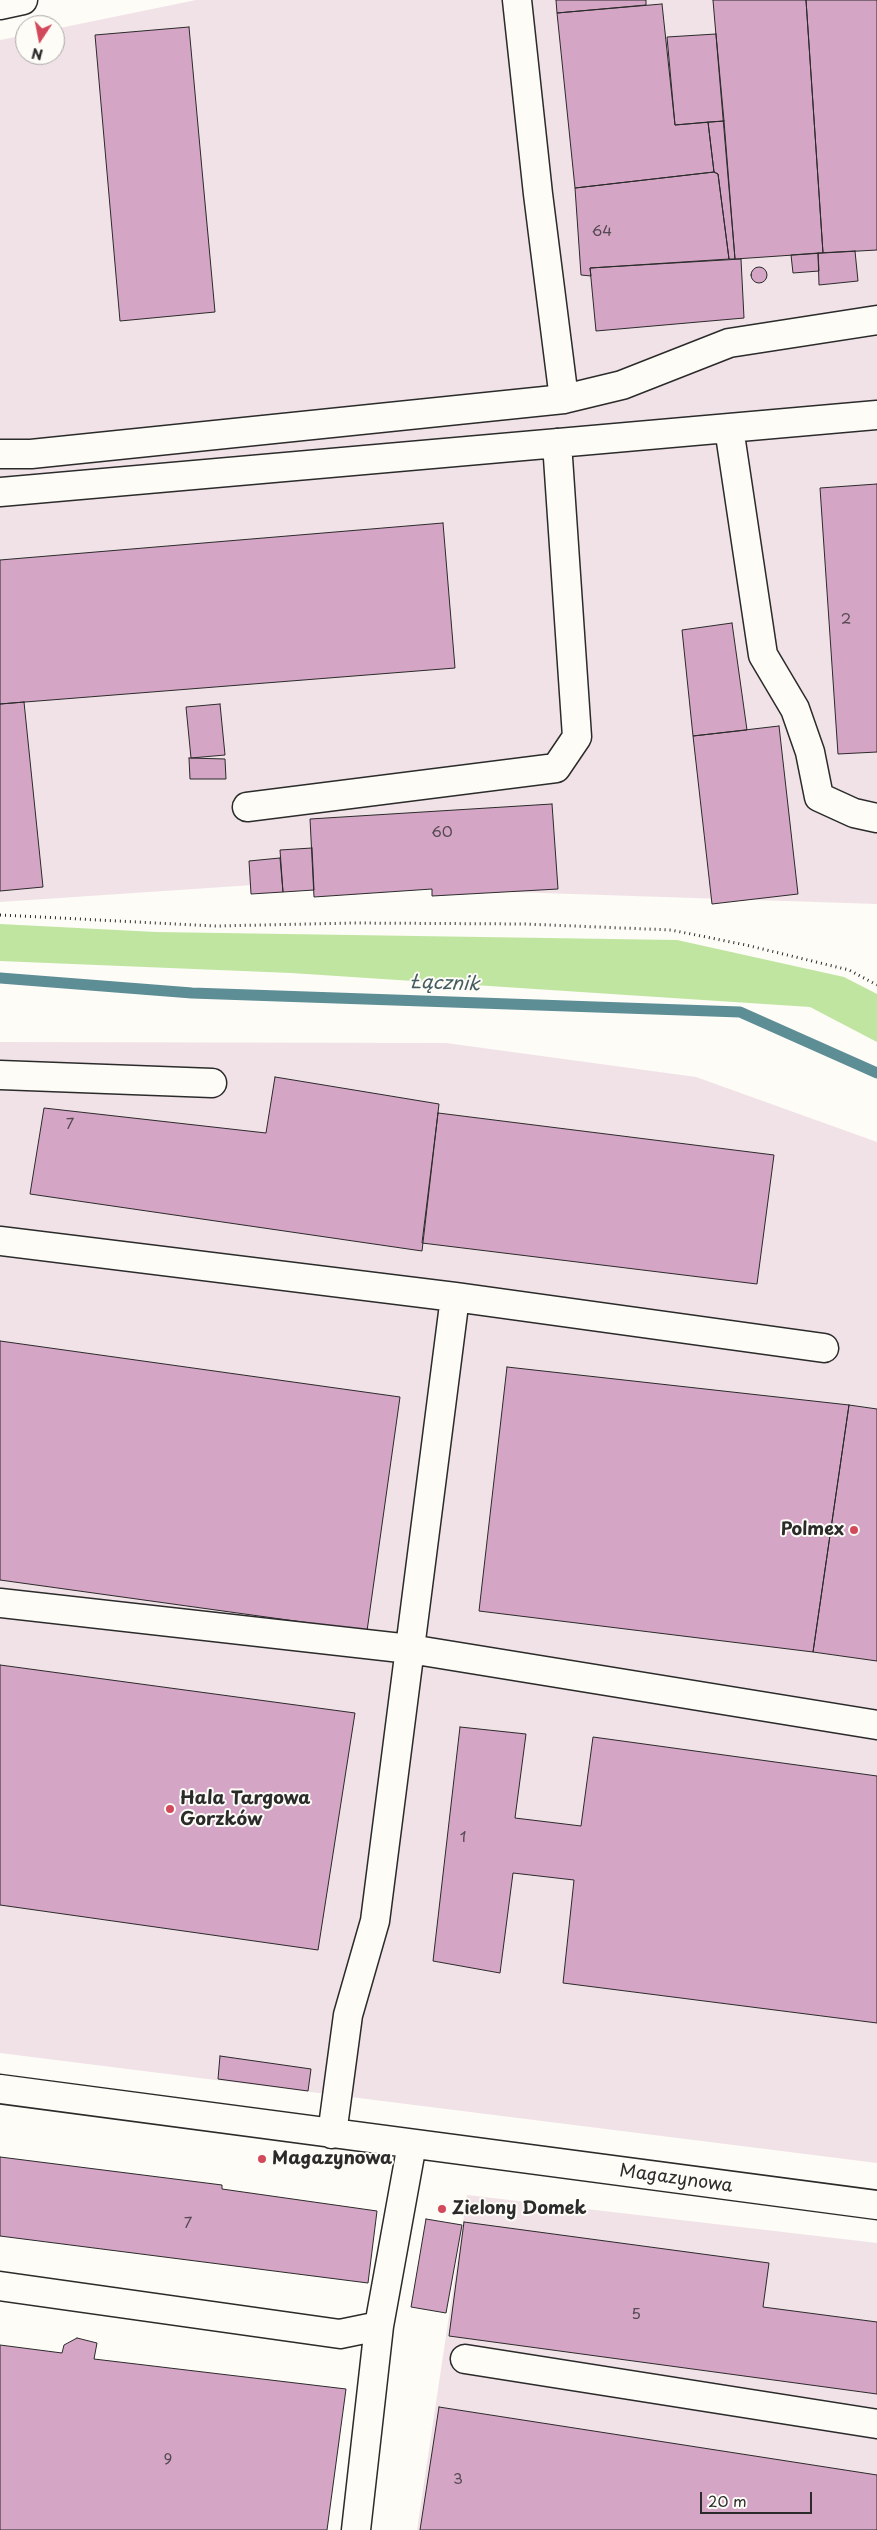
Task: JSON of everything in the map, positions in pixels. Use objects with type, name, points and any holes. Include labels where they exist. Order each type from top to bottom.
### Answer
[{"type":"street","points":[[0,4],[23,0]]},
{"type":"street","points":[[517,0],[538,194],[564,399]]},
{"type":"street","points":[[0,454],[31,454],[564,399],[622,385],[729,343],[877,320]]},
{"type":"street","points":[[0,492],[877,415]]},
{"type":"street","points":[[730,428],[763,655],[795,709],[810,752],[819,797],[854,813],[877,818]]},
{"type":"street","points":[[247,807],[556,768],[577,737],[557,443]]},
{"type":"street","points":[[0,1075],[212,1083]]},
{"type":"street","points":[[0,1241],[455,1297],[824,1348]]},
{"type":"street","points":[[332,2134],[348,2015],[375,1921],[455,1297]]},
{"type":"street","points":[[0,1603],[410,1649],[877,1725]]},
{"type":"street","name":"Magazynowa","points":[[0,2089],[877,2206]]},
{"type":"street","points":[[356,2530],[379,2326],[412,2144]]},
{"type":"street","points":[[0,2286],[340,2334],[379,2326]]},
{"type":"street","points":[[465,2359],[877,2424]]},
{"type":"path","points":[[0,915],[216,926],[353,923],[525,924],[671,930],[746,945],[849,970],[877,985]]},
{"type":"shaded area","points":[[196,0],[877,0],[877,904],[268,884],[0,902],[0,40],[15,37],[15,65],[65,65],[65,27]]},
{"type":"shaded area","points":[[0,1042],[446,1043],[696,1077],[877,1142],[877,2163],[0,2053]]},
{"type":"shaded area","points":[[467,2195],[877,2243],[877,2530],[417,2530]]},
{"type":"green space","points":[[0,924],[156,932],[677,940],[844,977],[877,994],[877,1042],[810,1007],[291,973],[0,961]]},
{"type":"building","points":[[556,0],[646,0],[646,5],[557,13]]},
{"type":"building","points":[[713,0],[806,0],[823,253],[735,259]]},
{"type":"building","points":[[806,0],[877,0],[877,250],[823,253]]},
{"type":"building","points":[[662,4],[675,125],[708,122],[714,172],[575,188],[557,13]]},
{"type":"building","points":[[189,27],[215,312],[120,321],[95,35]]},
{"type":"building","points":[[716,34],[724,121],[675,125],[667,37]]},
{"type":"building","points":[[724,121],[735,259],[729,259],[718,174],[714,172],[708,122]]},
{"type":"building","points":[[714,172],[718,174],[729,259],[590,268],[591,276],[581,275],[575,188]]},
{"type":"building","points":[[855,251],[858,281],[819,285],[818,253]]},
{"type":"building","points":[[818,253],[819,271],[793,273],[791,255]]},
{"type":"building","points":[[741,259],[744,318],[596,331],[590,268]]},
{"type":"building","points":[[759,267],[765,269],[767,275],[765,281],[759,283],[753,281],[751,275],[753,269]]},
{"type":"building","points":[[877,484],[877,752],[838,754],[820,488]]},
{"type":"building","points":[[443,523],[455,668],[0,704],[0,560]]},
{"type":"building","points":[[732,623],[747,730],[693,736],[682,630]]},
{"type":"building","points":[[24,702],[43,887],[0,891],[0,704]]},
{"type":"building","points":[[220,704],[225,755],[191,758],[186,707]]},
{"type":"building","points":[[779,726],[798,894],[712,904],[693,736]]},
{"type":"building","points":[[189,758],[225,759],[226,779],[190,779]]},
{"type":"building","points":[[552,804],[558,889],[432,896],[432,889],[314,897],[310,819]]},
{"type":"building","points":[[312,848],[314,890],[283,892],[280,850]]},
{"type":"building","points":[[280,858],[283,892],[251,894],[249,861]]},
{"type":"building","points":[[275,1077],[439,1104],[422,1251],[30,1194],[44,1108],[266,1133]]},
{"type":"building","points":[[438,1113],[774,1155],[757,1284],[422,1243]]},
{"type":"building","points":[[0,1341],[400,1397],[367,1631],[0,1580]]},
{"type":"building","points":[[507,1367],[849,1405],[813,1652],[479,1611]]},
{"type":"building","name":"Polmex","points":[[849,1405],[877,1409],[877,1661],[813,1652]]},
{"type":"building","name":"Hala Targowa Gorzków","points":[[0,1665],[355,1713],[318,1950],[0,1905]]},
{"type":"building","points":[[460,1727],[526,1734],[515,1818],[581,1826],[593,1737],[877,1776],[877,2023],[563,1983],[574,1880],[513,1873],[500,1973],[433,1961]]},
{"type":"building","points":[[220,2056],[311,2069],[308,2091],[218,2079]]},
{"type":"building","points":[[0,2157],[222,2185],[222,2189],[377,2211],[368,2283],[0,2236]]},
{"type":"building","points":[[426,2219],[462,2225],[446,2313],[411,2307]]},
{"type":"building","points":[[464,2222],[769,2263],[763,2307],[877,2322],[877,2394],[449,2336]]},
{"type":"building","points":[[77,2338],[97,2343],[94,2359],[346,2389],[327,2530],[0,2530],[0,2345],[62,2353],[64,2345]]},
{"type":"building","points":[[439,2407],[877,2475],[877,2530],[420,2530]]},
{"type":"waterway","name":"Łącznik","points":[[0,978],[192,993],[740,1012],[877,1073]]},
{"type":"place","name":"Polmex","points":[[854,1530]]},
{"type":"place","name":"Hala Targowa Gorzków","points":[[170,1809]]},
{"type":"place","name":"Magazynowa","points":[[262,2159]]},
{"type":"place","name":"Zielony Domek","points":[[442,2209]]}]
